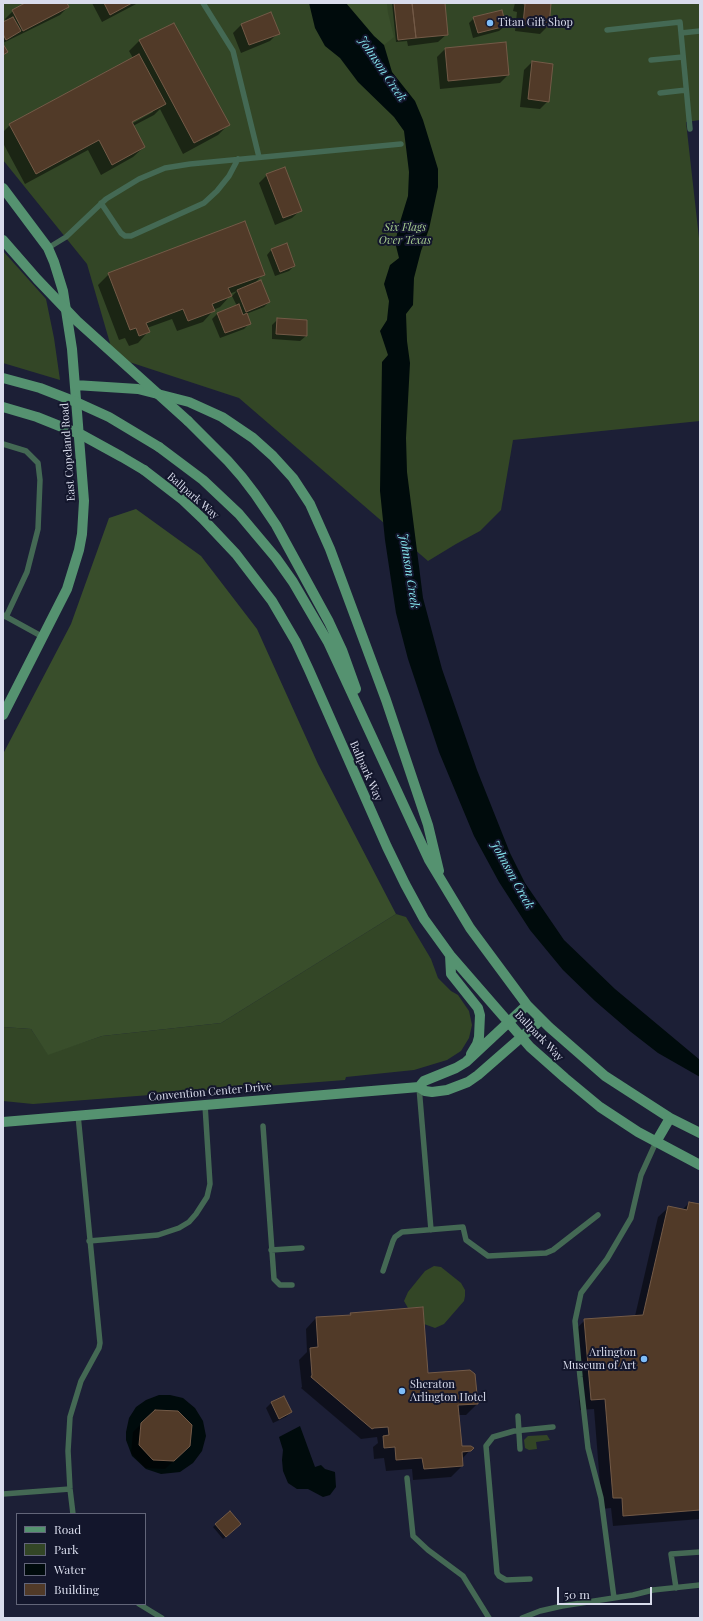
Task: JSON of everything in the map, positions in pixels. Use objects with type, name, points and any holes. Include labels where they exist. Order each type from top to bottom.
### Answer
[{"type":"main road","name":"East Copeland Road","points":[[3,188],[48,248],[63,291],[68,318],[75,384],[84,501],[82,534],[79,550],[67,589],[3,715]]},
{"type":"main road","points":[[3,240],[37,279],[87,330],[188,421],[242,477],[262,504],[287,543],[329,622],[353,677],[366,722]]},
{"type":"main road","name":"Ballpark Way","points":[[3,378],[40,388],[109,417],[159,447],[192,471],[222,497],[258,536],[294,582],[316,619],[366,722],[418,839],[442,883],[470,928],[527,1005],[541,1020],[605,1076],[670,1118],[700,1133]]},
{"type":"main road","points":[[75,384],[138,389],[189,402],[222,417],[253,438],[273,456],[293,478],[310,504],[324,532],[386,700],[428,825],[442,883]]},
{"type":"main road","name":"Ballpark Way","points":[[3,407],[37,417],[76,433],[122,457],[144,470],[183,500],[204,519],[236,554],[272,601],[296,642],[401,878],[424,919],[450,955],[509,1023],[544,1060],[585,1095],[638,1132],[700,1164]]},
{"type":"main road","points":[[450,955],[452,974],[478,1008],[480,1015],[480,1030],[477,1044],[466,1062]]},
{"type":"main road","name":"Convention Center Drive","points":[[419,1087],[424,1081],[456,1068],[466,1062],[527,1005]]},
{"type":"main road","name":"Convention Center Drive","points":[[3,1122],[419,1087],[425,1091],[438,1092],[468,1082],[489,1067],[541,1020]]},
{"type":"main road","points":[[656,1142],[670,1118]]},
{"type":"lane","points":[[203,3],[233,51],[259,157]]},
{"type":"lane","points":[[607,30],[680,22],[690,129]]},
{"type":"lane","points":[[681,33],[700,31]]},
{"type":"lane","points":[[651,60],[683,57]]},
{"type":"lane","points":[[660,93],[686,90]]},
{"type":"lane","points":[[48,248],[66,237],[101,203],[139,179],[157,171],[190,164],[401,144]]},
{"type":"lane","points":[[101,203],[121,233],[125,236],[131,236],[204,203],[225,181],[238,159]]},
{"type":"lane","points":[[3,444],[26,451],[38,463],[40,480],[38,529],[27,572],[5,616],[43,637]]},
{"type":"lane","points":[[419,1087],[431,1230]]},
{"type":"lane","points":[[89,1241],[158,1236],[179,1228],[189,1222],[196,1214],[207,1197],[210,1184],[205,1105]]},
{"type":"lane","points":[[73,1513],[68,1451],[70,1417],[82,1381],[100,1344],[78,1115]]},
{"type":"lane","points":[[262,1126],[274,1279],[280,1285],[292,1285]]},
{"type":"lane","points":[[614,1598],[601,1498],[588,1448],[575,1321],[581,1293],[607,1259],[631,1218],[641,1175],[656,1142]]},
{"type":"lane","points":[[383,1271],[393,1241],[398,1234],[402,1232],[464,1227],[466,1240],[488,1256],[546,1253],[553,1250],[598,1215]]},
{"type":"lane","points":[[272,1250],[302,1248]]},
{"type":"lane","points":[[518,1416],[520,1449]]},
{"type":"lane","points":[[530,1579],[506,1580],[497,1573],[486,1450],[488,1442],[494,1437],[519,1430],[553,1427]]},
{"type":"lane","points":[[407,1478],[413,1536],[428,1550],[463,1576],[489,1618]]},
{"type":"lane","points":[[3,1494],[70,1489]]},
{"type":"lane","points":[[676,1588],[671,1554],[700,1552]]},
{"type":"lane","points":[[522,1618],[551,1608],[653,1590],[700,1585]]},
{"type":"lane","points":[[141,1605],[162,1618]]},
{"type":"green space","name":"Six Flags Over Texas","points":[[3,3],[700,3],[700,120],[686,122],[700,247],[700,421],[513,440],[501,510],[480,531],[428,561],[239,398],[114,357],[87,264],[3,160]]},
{"type":"green space","points":[[346,3],[387,3],[394,37],[384,45],[374,36]]},
{"type":"green space","points":[[3,251],[46,299],[54,338],[60,380],[3,363]]},
{"type":"green space","points":[[136,509],[201,556],[257,629],[318,764],[396,914],[221,1023],[102,1036],[48,1055],[31,1029],[3,1027],[3,754],[71,624],[109,518]]},
{"type":"green space","points":[[396,914],[406,917],[431,959],[438,978],[451,991],[458,995],[469,1011],[472,1025],[469,1038],[461,1051],[447,1060],[414,1070],[346,1077],[345,1080],[33,1104],[3,1101],[3,1027],[31,1029],[48,1054],[102,1036],[221,1023]]},
{"type":"green space","points":[[434,1266],[441,1267],[461,1283],[465,1290],[464,1301],[444,1324],[435,1328],[424,1324],[423,1307],[408,1308],[404,1301],[408,1292],[425,1271]]},
{"type":"green space","points":[[547,1435],[550,1440],[536,1442],[537,1449],[529,1450],[525,1448],[524,1440],[528,1436]]},
{"type":"water","name":"Johnson Creek","points":[[309,3],[346,3],[374,36],[384,45],[392,72],[415,101],[423,120],[438,169],[438,187],[429,229],[421,251],[414,278],[413,305],[406,314],[407,341],[410,363],[406,438],[407,472],[423,598],[442,669],[477,770],[510,853],[525,883],[564,940],[615,989],[700,1060],[700,1077],[658,1053],[595,1001],[563,970],[530,930],[499,882],[474,836],[439,752],[408,659],[396,613],[385,540],[380,491],[382,362],[388,355],[380,331],[387,320],[389,301],[384,284],[390,265],[399,258],[395,242],[408,196],[409,172],[404,131],[394,117],[358,82],[340,58],[325,46],[315,28]]},
{"type":"water","points":[[159,1395],[170,1395],[183,1398],[195,1408],[203,1421],[206,1436],[202,1451],[193,1463],[180,1472],[161,1474],[146,1469],[132,1456],[126,1440],[129,1418],[136,1407],[146,1400]],"holes":[[[155,1411],[192,1425],[190,1446],[174,1461],[153,1460],[139,1445],[141,1423]]]},
{"type":"water","points":[[300,1426],[315,1467],[321,1465],[325,1469],[335,1472],[336,1487],[330,1495],[323,1497],[308,1489],[297,1489],[288,1483],[283,1471],[283,1450],[279,1437]]},
{"type":"building","points":[[25,3],[67,3],[69,7],[23,31],[12,10]]},
{"type":"building","points":[[104,3],[132,3],[110,15]]},
{"type":"building","points":[[394,3],[412,3],[416,38],[398,40]]},
{"type":"building","points":[[412,3],[445,3],[448,35],[416,38]]},
{"type":"building","points":[[520,3],[551,3],[549,27],[523,24],[525,4]]},
{"type":"building","name":"Titan Gift Shop","points":[[502,10],[506,26],[478,33],[473,17]]},
{"type":"building","points":[[271,12],[280,34],[249,45],[241,24]]},
{"type":"building","points":[[13,17],[21,31],[6,40],[3,34],[3,22]]},
{"type":"building","points":[[174,23],[230,125],[194,143],[139,40]]},
{"type":"building","points":[[506,42],[509,75],[448,81],[445,48]]},
{"type":"building","points":[[3,44],[8,52],[3,55]]},
{"type":"building","points":[[139,54],[166,104],[132,122],[145,147],[112,165],[99,140],[36,174],[9,124]]},
{"type":"building","points":[[532,61],[553,64],[549,102],[528,99]]},
{"type":"building","points":[[285,167],[302,211],[283,218],[266,174]]},
{"type":"building","points":[[245,221],[265,275],[228,288],[232,296],[212,304],[215,311],[188,321],[183,309],[146,323],[150,332],[139,336],[136,328],[130,330],[108,273]]},
{"type":"building","points":[[287,243],[295,266],[280,272],[271,249]]},
{"type":"building","points":[[261,280],[270,302],[246,312],[237,290]]},
{"type":"building","points":[[239,304],[243,315],[247,313],[251,324],[225,333],[217,313]]},
{"type":"building","points":[[277,318],[307,320],[307,336],[276,334]]},
{"type":"building","name":"Arlington Museum of Art","points":[[689,1202],[700,1204],[700,1510],[623,1516],[622,1498],[613,1498],[605,1399],[591,1400],[584,1319],[643,1315],[668,1206],[687,1210]]},
{"type":"building","name":"Sheraton Arlington Hotel","points":[[423,1307],[428,1373],[470,1370],[475,1374],[478,1404],[458,1405],[462,1446],[471,1446],[474,1448],[471,1451],[462,1452],[463,1466],[424,1469],[422,1458],[396,1460],[395,1447],[384,1448],[383,1436],[389,1435],[388,1427],[372,1429],[311,1377],[310,1348],[318,1347],[316,1317],[351,1315],[350,1313]]},
{"type":"building","points":[[284,1396],[292,1412],[279,1419],[271,1402]]},
{"type":"building","points":[[155,1410],[178,1411],[192,1425],[190,1446],[174,1461],[153,1460],[139,1445],[141,1423]]},
{"type":"building","points":[[230,1511],[241,1524],[226,1537],[215,1524]]},
{"type":"place","name":"Titan Gift Shop","points":[[490,23]]},
{"type":"place","name":"Arlington Museum of Art","points":[[644,1359]]},
{"type":"place","name":"Sheraton Arlington Hotel","points":[[402,1391]]}]
